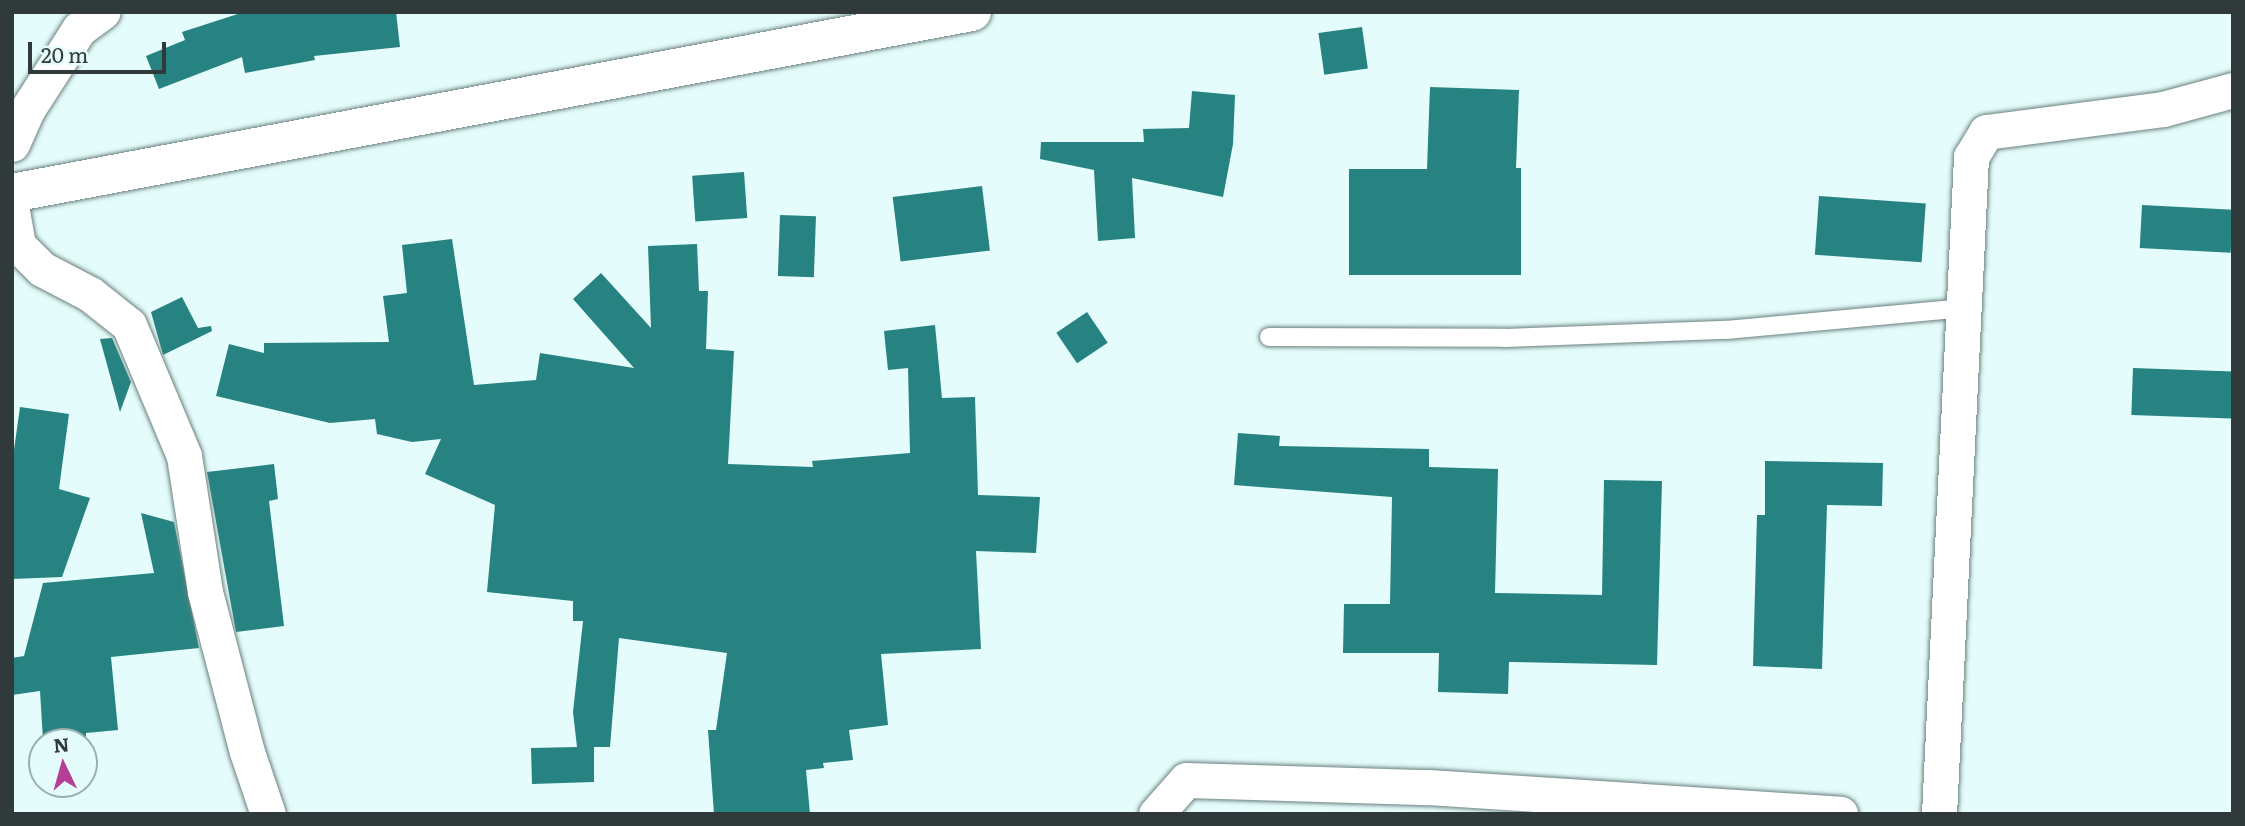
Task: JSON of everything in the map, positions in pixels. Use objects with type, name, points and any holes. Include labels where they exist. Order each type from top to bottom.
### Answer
[{"type":"main road","points":[[12,193],[972,12]]},
{"type":"street","points":[[12,144],[27,110],[79,29],[102,12]]},
{"type":"street","points":[[1939,814],[1971,157],[1986,132],[2163,109],[2233,90]]},
{"type":"street","points":[[12,211],[18,245],[42,269],[90,294],[129,325],[184,456],[205,592],[247,752],[268,814]]},
{"type":"street","points":[[1156,814],[1186,779],[1428,787],[1840,814]]},
{"type":"lane","points":[[1269,337],[1505,338],[1685,331],[1964,308]]},
{"type":"building","points":[[244,12],[396,12],[400,47],[314,56],[315,60],[245,73],[242,57],[159,89],[146,56],[185,40],[182,32]]},
{"type":"building","points":[[1362,27],[1368,69],[1324,75],[1318,33]]},
{"type":"building","points":[[1430,87],[1519,90],[1516,168],[1521,168],[1521,275],[1349,275],[1349,169],[1427,169]]},
{"type":"building","points":[[1192,91],[1235,95],[1233,144],[1223,197],[1132,178],[1135,238],[1098,241],[1094,170],[1040,159],[1041,142],[1144,142],[1143,129],[1189,128]]},
{"type":"building","points":[[744,172],[747,218],[695,222],[692,176]]},
{"type":"building","points":[[982,186],[990,251],[901,261],[893,197]]},
{"type":"building","points":[[1819,196],[1926,203],[1922,262],[1815,255]]},
{"type":"building","points":[[2142,205],[2233,210],[2231,253],[2140,248]]},
{"type":"building","points":[[780,215],[816,216],[814,277],[778,276]]},
{"type":"building","points":[[452,239],[474,385],[536,380],[540,353],[634,368],[573,299],[601,273],[651,328],[648,246],[697,244],[699,291],[708,291],[706,349],[734,351],[728,464],[813,467],[812,461],[910,453],[908,368],[888,370],[884,331],[935,325],[942,398],[975,397],[978,495],[1040,497],[1036,553],[976,551],[981,649],[881,654],[888,725],[849,730],[853,760],[823,763],[824,768],[806,770],[810,814],[714,814],[708,730],[716,730],[727,653],[619,638],[610,747],[594,747],[594,782],[532,784],[531,748],[577,747],[573,712],[583,621],[573,621],[573,601],[487,592],[495,505],[425,474],[441,439],[412,442],[377,434],[375,419],[330,423],[216,396],[229,344],[264,353],[264,343],[389,342],[383,296],[407,293],[402,245]]},
{"type":"building","points":[[182,297],[198,328],[211,326],[212,331],[163,355],[151,312]]},
{"type":"building","points":[[1087,312],[1108,343],[1077,363],[1056,333]]},
{"type":"building","points":[[112,338],[131,382],[120,412],[100,339]]},
{"type":"building","points":[[2133,368],[2233,371],[2231,418],[2131,415]]},
{"type":"building","points":[[20,407],[69,414],[59,489],[90,498],[62,577],[12,579],[12,464]]},
{"type":"building","points":[[1238,433],[1280,436],[1279,446],[1429,449],[1429,467],[1498,469],[1495,593],[1602,595],[1604,480],[1662,481],[1657,665],[1509,662],[1508,694],[1438,692],[1439,653],[1343,653],[1344,604],[1390,604],[1392,497],[1234,485]]},
{"type":"building","points":[[1765,461],[1883,463],[1882,506],[1827,505],[1822,669],[1753,666],[1757,515],[1765,515]]},
{"type":"building","points":[[274,464],[278,499],[269,501],[284,626],[236,632],[207,472]]},
{"type":"building","points":[[141,513],[174,522],[199,648],[111,657],[118,730],[98,732],[98,728],[42,728],[40,691],[12,695],[12,658],[24,656],[43,583],[154,573]]}]
